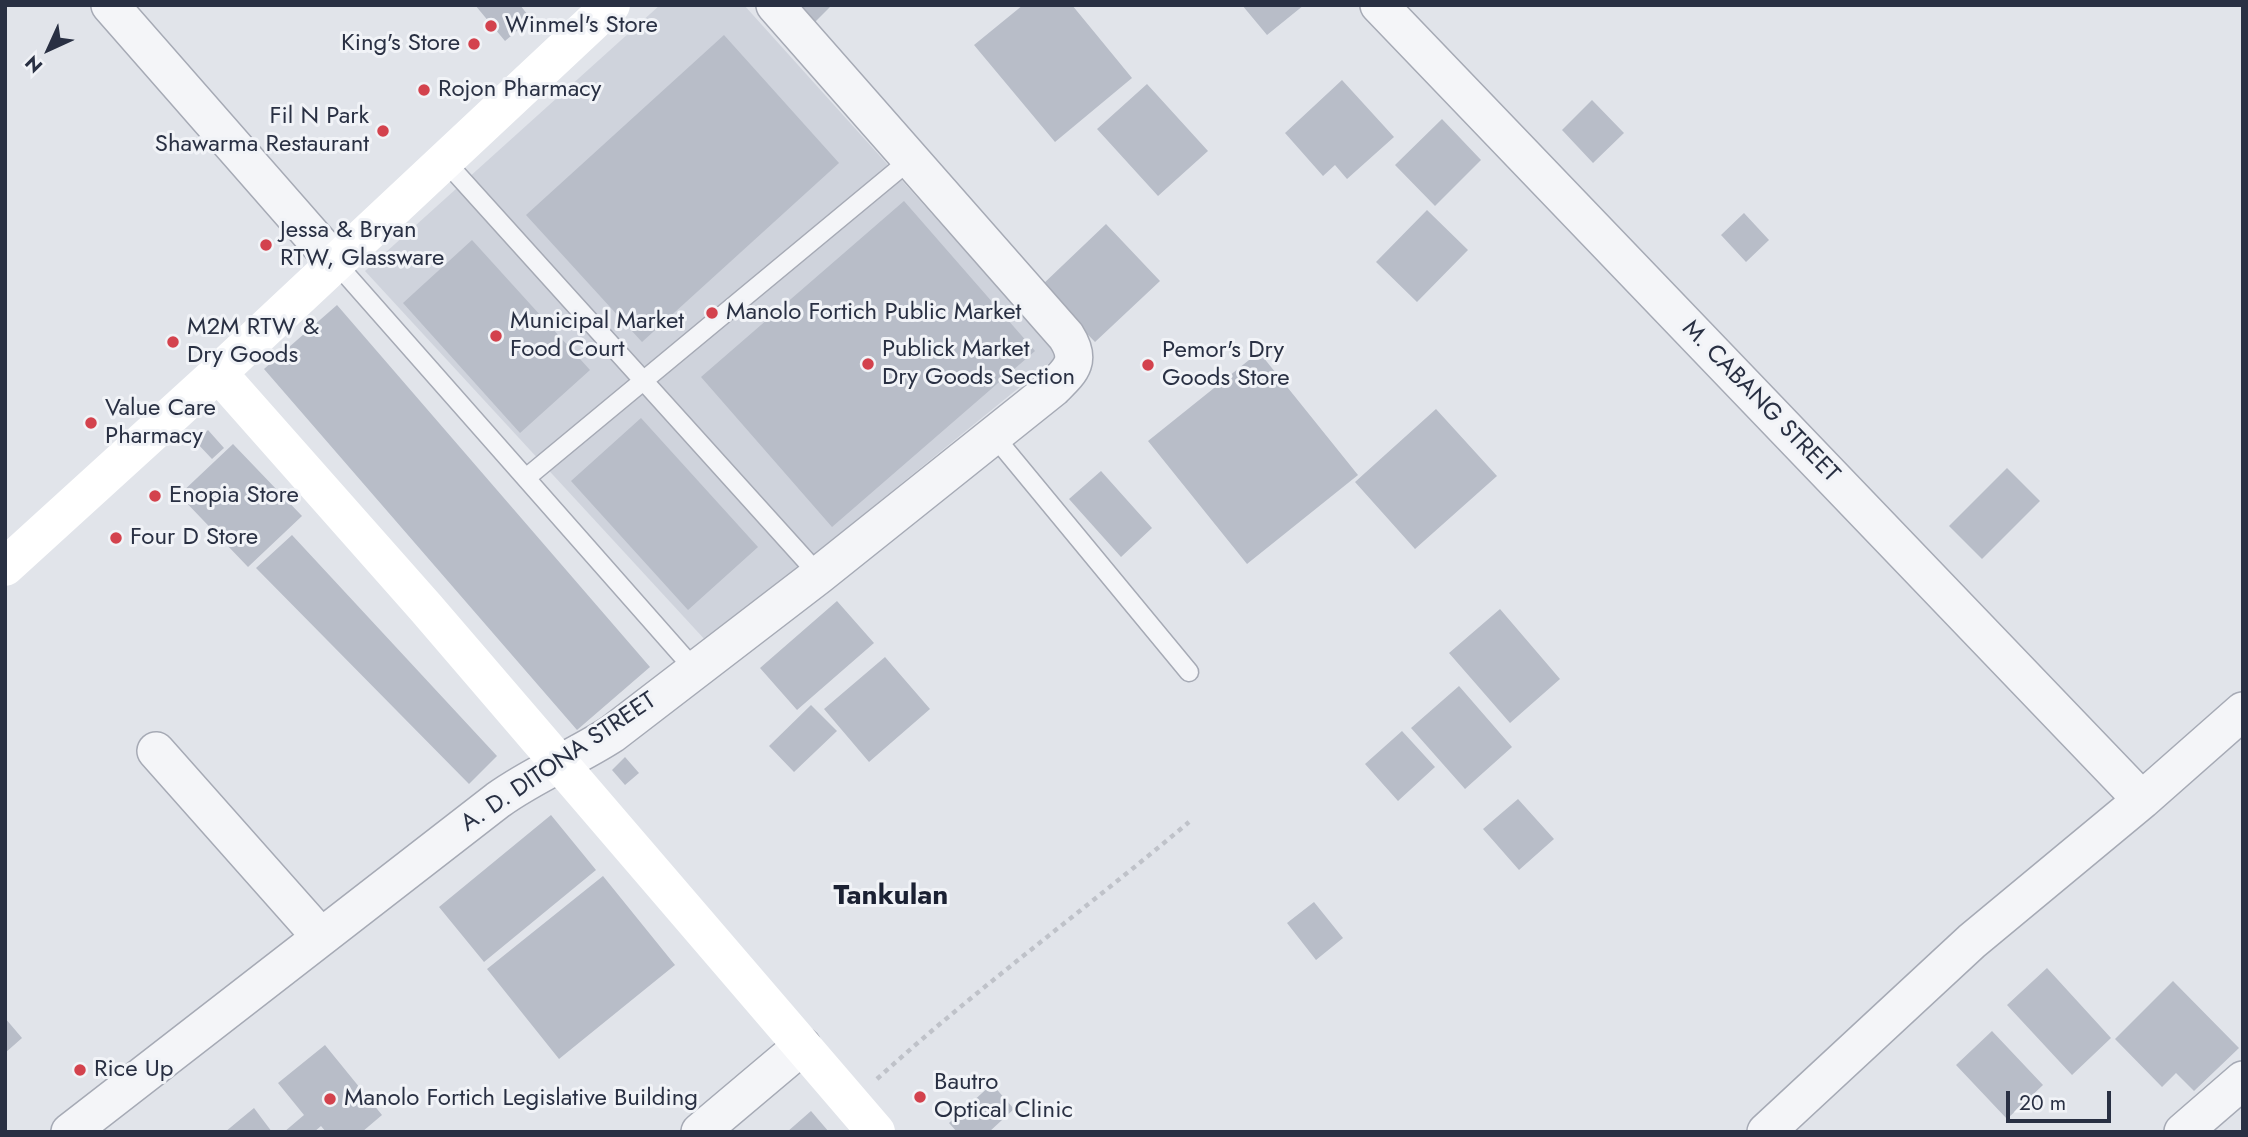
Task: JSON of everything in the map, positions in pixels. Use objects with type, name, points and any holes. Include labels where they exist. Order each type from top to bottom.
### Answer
[{"type":"street","points":[[110,5],[336,263]]},
{"type":"street","points":[[5,567],[218,373],[611,5]]},
{"type":"street","points":[[775,5],[911,159]]},
{"type":"street","name":"M. CABANG STREET","points":[[1379,5],[2142,800]]},
{"type":"street","name":"A. D. DITONA STREET","points":[[70,1132],[498,800],[522,783],[612,734],[819,575],[994,436],[1068,372],[1074,361],[1075,349],[1066,336],[911,159]]},
{"type":"street","points":[[218,373],[435,619],[876,1132]]},
{"type":"street","points":[[1780,1127],[1972,941],[2142,800],[2243,711]]},
{"type":"street","points":[[156,751],[321,937]]},
{"type":"street","points":[[700,1132],[802,1046]]},
{"type":"street","points":[[2183,1132],[2243,1080]]},
{"type":"lane","points":[[526,478],[911,159]]},
{"type":"lane","points":[[445,161],[819,575]]},
{"type":"lane","points":[[336,263],[695,670]]},
{"type":"lane","points":[[994,436],[1189,672]]},
{"type":"path","points":[[851,1103],[1008,967],[1103,894],[1189,822]]},
{"type":"shaded area","name":"Manolo Fortich Public Market","points":[[660,5],[744,5],[1059,355],[707,642],[365,271]]},
{"type":"building","points":[[475,5],[520,5],[531,19],[505,41]]},
{"type":"building","points":[[791,5],[832,5],[811,26]]},
{"type":"building","points":[[1023,5],[1072,5],[1132,78],[1055,142],[974,45]]},
{"type":"building","points":[[1242,5],[1304,5],[1267,35]]},
{"type":"building","points":[[724,35],[839,163],[642,342],[526,215]]},
{"type":"building","points":[[1342,80],[1394,137],[1347,179],[1335,165],[1323,176],[1285,133]]},
{"type":"building","points":[[1147,84],[1208,151],[1158,196],[1097,129]]},
{"type":"building","points":[[1592,100],[1624,133],[1593,163],[1562,130]]},
{"type":"building","points":[[1442,119],[1481,160],[1435,206],[1395,165]]},
{"type":"building","name":"Publick Market Dry Goods Section","points":[[904,201],[1035,351],[832,527],[701,377]]},
{"type":"building","points":[[1427,210],[1468,250],[1417,302],[1376,262]]},
{"type":"building","points":[[1744,213],[1769,240],[1746,262],[1721,235]]},
{"type":"building","points":[[1106,224],[1160,281],[1095,342],[1041,286]]},
{"type":"building","name":"Municipal Market Food Court","points":[[472,240],[590,370],[520,433],[403,303]]},
{"type":"building","points":[[337,305],[650,667],[577,730],[264,369]]},
{"type":"building","points":[[1259,352],[1358,475],[1247,564],[1148,441]]},
{"type":"building","points":[[1436,409],[1497,476],[1415,549],[1355,482]]},
{"type":"building","points":[[641,418],[758,547],[688,610],[571,481]]},
{"type":"building","points":[[208,430],[224,448],[212,459],[196,442]]},
{"type":"building","points":[[233,444],[302,516],[248,567],[179,495]]},
{"type":"building","points":[[2007,468],[2040,501],[1982,559],[1949,526]]},
{"type":"building","points":[[1101,471],[1152,528],[1121,557],[1069,499]]},
{"type":"building","points":[[292,535],[497,756],[469,784],[256,568]]},
{"type":"building","points":[[837,601],[874,643],[797,710],[760,668]]},
{"type":"building","points":[[1500,609],[1560,679],[1510,723],[1449,653]]},
{"type":"building","points":[[885,657],[930,709],[869,762],[824,709]]},
{"type":"building","points":[[1459,686],[1512,747],[1465,789],[1411,728]]},
{"type":"building","points":[[811,705],[837,731],[794,772],[769,746]]},
{"type":"building","points":[[1402,731],[1435,767],[1398,801],[1365,764]]},
{"type":"building","points":[[625,757],[639,773],[625,785],[612,770]]},
{"type":"building","points":[[1518,799],[1554,839],[1519,870],[1483,829]]},
{"type":"building","points":[[551,815],[596,870],[484,962],[439,907]]},
{"type":"building","points":[[603,876],[675,965],[559,1059],[487,969]]},
{"type":"building","points":[[1314,902],[1343,938],[1316,960],[1287,923]]},
{"type":"building","points":[[2047,968],[2111,1038],[2072,1075],[2007,1005]]},
{"type":"building","points":[[2173,981],[2239,1048],[2194,1091],[2176,1073],[2162,1087],[2115,1039]]},
{"type":"building","points":[[5,1018],[22,1038],[5,1053]]},
{"type":"building","points":[[1992,1031],[2043,1085],[2007,1119],[1956,1065]]},
{"type":"building","name":"Manolo Fortich Legislative Building","points":[[325,1045],[382,1115],[362,1132],[326,1132],[321,1126],[314,1132],[284,1132],[304,1115],[278,1083]]},
{"type":"building","points":[[992,1084],[1014,1109],[989,1132],[957,1132],[949,1123]]},
{"type":"building","points":[[254,1108],[272,1132],[225,1132]]},
{"type":"building","points":[[811,1111],[829,1132],[787,1132]]},
{"type":"place","name":"Winmel's Store","points":[[491,26]]},
{"type":"place","name":"King's Store","points":[[474,44]]},
{"type":"place","name":"Rojon Pharmacy","points":[[424,90]]},
{"type":"place","name":"Fil N Park Shawarma Restaurant","points":[[383,131]]},
{"type":"place","name":"Jessa & Bryan RTW, Glassware","points":[[266,245]]},
{"type":"place","name":"Manolo Fortich Public Market","points":[[712,313]]},
{"type":"place","name":"Municipal Market Food Court","points":[[496,336]]},
{"type":"place","name":"M2M RTW & Dry Goods","points":[[173,342]]},
{"type":"place","name":"Publick Market Dry Goods Section","points":[[868,364]]},
{"type":"place","name":"Pemor's Dry Goods Store","points":[[1148,365]]},
{"type":"place","name":"Value Care Pharmacy","points":[[91,423]]},
{"type":"place","name":"Enopia Store","points":[[155,496]]},
{"type":"place","name":"Four D Store","points":[[116,538]]},
{"type":"place","name":"Rice Up","points":[[80,1070]]},
{"type":"place","name":"Bautro Optical Clinic","points":[[920,1097]]},
{"type":"place","name":"Manolo Fortich Legislative Building","points":[[330,1099]]},
{"type":"district","name":"Tankulan","points":[[891,897]]}]
